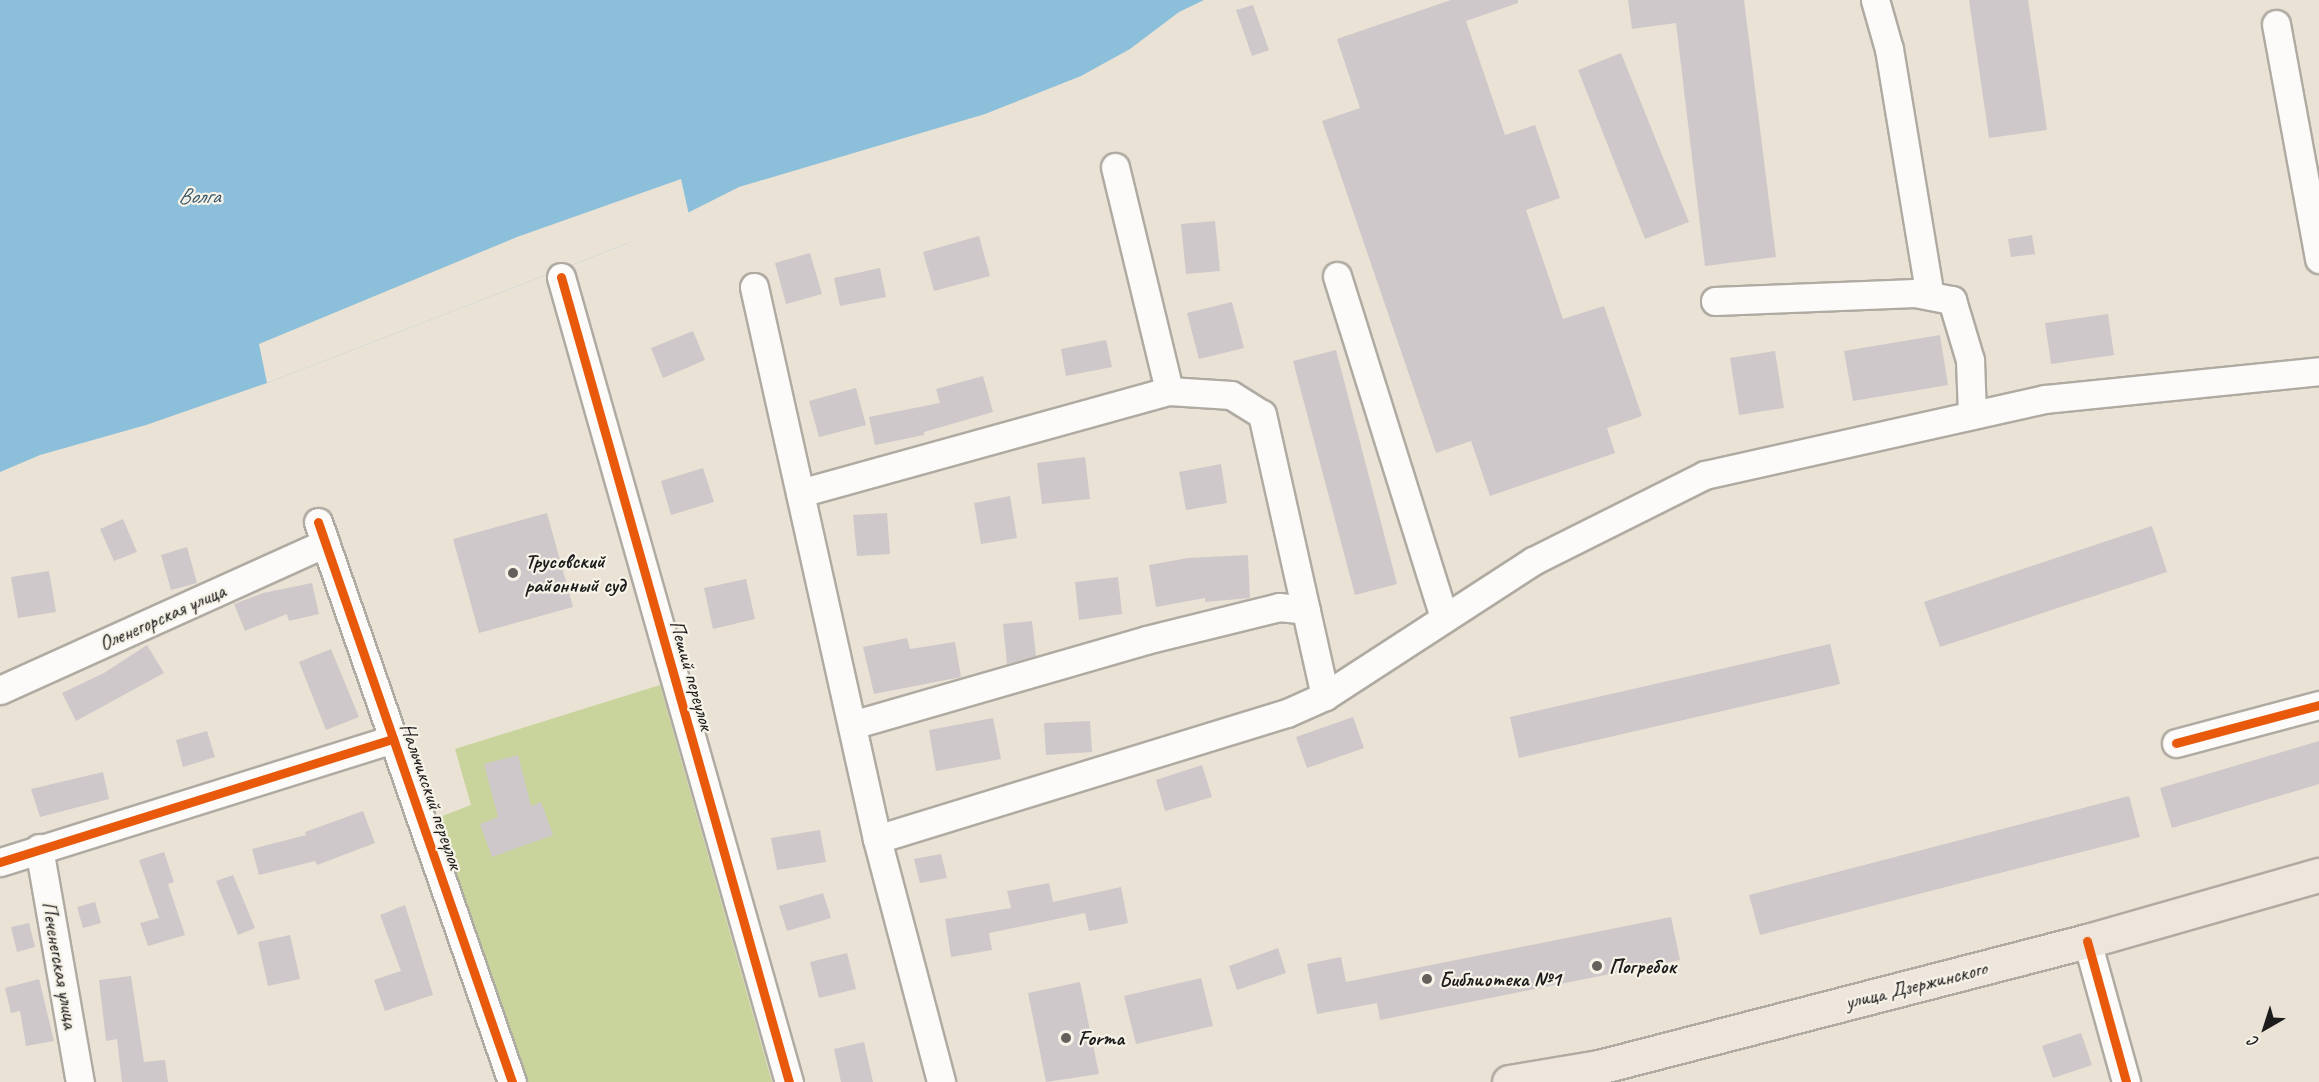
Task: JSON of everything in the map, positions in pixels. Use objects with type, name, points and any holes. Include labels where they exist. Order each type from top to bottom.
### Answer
[{"type":"main road","name":"улица Дзержинского","points":[[1509,1082],[1601,1074],[2319,875]]},
{"type":"street","points":[[1875,0],[1889,49],[1930,296]]},
{"type":"street","points":[[2276,24],[2319,259]]},
{"type":"street","points":[[1115,167],[1169,391]]},
{"type":"street","points":[[1337,276],[1444,618]]},
{"type":"street","name":"Пеший переулок","points":[[561,277],[789,1082]]},
{"type":"street","points":[[754,287],[877,839],[941,1082]]},
{"type":"street","points":[[1715,301],[1915,293],[1952,300],[1970,360],[1971,415]]},
{"type":"street","points":[[877,839],[1287,713],[1325,696],[1533,561],[1705,475],[2045,399],[2319,370]]},
{"type":"street","points":[[800,493],[1169,391],[1231,395],[1262,414],[1325,696]]},
{"type":"street","name":"Оленегорская улица","points":[[0,690],[321,532]]},
{"type":"street","name":"Нальчикский переулок","points":[[321,532],[512,1082]]},
{"type":"street","points":[[852,726],[1157,638],[1280,607],[1306,610]]},
{"type":"street","points":[[2176,743],[2319,705]]},
{"type":"street","points":[[0,862],[393,739]]},
{"type":"street","name":"Печенегская улица","points":[[39,848],[80,1082]]},
{"type":"street","points":[[2087,941],[2126,1082]]},
{"type":"green space","points":[[660,685],[772,1082],[528,1082],[437,818],[471,805],[455,749]]},
{"type":"water","name":"Волга","points":[[0,0],[1204,0],[1179,12],[1130,49],[1081,76],[985,114],[739,187],[626,244],[267,383],[146,425],[40,455],[0,472]]},
{"type":"pier","points":[[681,179],[689,215],[626,244],[267,383],[259,344],[517,237]]},
{"type":"building","points":[[1451,0],[1518,0],[1518,3],[1466,21],[1505,135],[1535,125],[1560,198],[1526,210],[1563,319],[1604,306],[1642,416],[1607,428],[1615,453],[1490,496],[1471,441],[1436,453],[1322,121],[1360,108],[1337,39]]},
{"type":"building","points":[[1628,0],[1744,0],[1776,257],[1705,266],[1676,23],[1632,29]]},
{"type":"building","points":[[1969,0],[2028,0],[2047,130],[1989,138]]},
{"type":"building","points":[[1253,5],[1269,50],[1252,56],[1236,10]]},
{"type":"building","points":[[1621,53],[1689,222],[1645,239],[1578,70]]},
{"type":"building","points":[[1215,221],[1220,271],[1186,274],[1181,224]]},
{"type":"building","points":[[2032,235],[2035,254],[2011,257],[2008,239]]},
{"type":"building","points":[[979,236],[990,276],[934,291],[923,252]]},
{"type":"building","points":[[810,253],[822,294],[786,304],[775,263]]},
{"type":"building","points":[[880,268],[886,297],[840,306],[834,278]]},
{"type":"building","points":[[1232,302],[1244,348],[1199,359],[1187,313]]},
{"type":"building","points":[[2108,314],[2114,355],[2051,364],[2045,323]]},
{"type":"building","points":[[693,331],[705,360],[663,378],[651,348]]},
{"type":"building","points":[[1940,335],[1948,385],[1853,401],[1844,351]]},
{"type":"building","points":[[1106,340],[1112,367],[1066,376],[1061,349]]},
{"type":"building","points":[[1336,350],[1397,584],[1355,595],[1293,361]]},
{"type":"building","points":[[1775,351],[1784,408],[1739,415],[1730,358]]},
{"type":"building","points":[[983,376],[993,412],[924,432],[924,435],[875,445],[869,417],[940,403],[936,389]]},
{"type":"building","points":[[856,388],[866,425],[819,437],[809,401]]},
{"type":"building","points":[[1085,457],[1090,499],[1042,504],[1037,463]]},
{"type":"building","points":[[1221,464],[1227,503],[1186,510],[1179,472]]},
{"type":"building","points":[[703,468],[714,502],[671,515],[661,481]]},
{"type":"building","points":[[1010,496],[1017,538],[981,544],[974,503]]},
{"type":"building","name":"Трусовский районный суд","points":[[547,513],[573,607],[479,633],[453,539]]},
{"type":"building","points":[[887,513],[890,554],[857,556],[853,515]]},
{"type":"building","points":[[123,519],[137,552],[114,561],[100,529]]},
{"type":"building","points":[[2152,526],[2167,572],[1940,647],[1924,602]]},
{"type":"building","points":[[187,547],[197,583],[171,590],[161,555]]},
{"type":"building","points":[[1248,555],[1250,598],[1205,602],[1205,598],[1156,607],[1149,565],[1188,558]]},
{"type":"building","points":[[49,571],[56,612],[18,618],[11,577]]},
{"type":"building","points":[[1118,577],[1122,614],[1079,620],[1075,582]]},
{"type":"building","points":[[746,579],[755,619],[713,629],[704,588]]},
{"type":"building","points":[[312,583],[319,614],[289,621],[287,614],[245,631],[234,604],[263,593]]},
{"type":"building","points":[[1032,621],[1036,656],[1007,664],[1003,624]]},
{"type":"building","points":[[907,638],[910,649],[955,642],[961,677],[874,694],[863,647]]},
{"type":"building","points":[[1830,644],[1840,684],[1519,758],[1510,717]]},
{"type":"building","points":[[147,645],[164,673],[76,721],[62,693],[104,673]]},
{"type":"building","points":[[331,649],[359,717],[326,730],[299,662]]},
{"type":"building","points":[[1353,717],[1364,748],[1307,768],[1296,737]]},
{"type":"building","points":[[993,718],[1001,759],[936,771],[929,730]]},
{"type":"building","points":[[1090,721],[1092,752],[1046,755],[1044,723]]},
{"type":"building","points":[[207,731],[215,757],[183,767],[176,740]]},
{"type":"building","points":[[2319,741],[2319,784],[2172,828],[2160,788]]},
{"type":"building","points":[[518,755],[531,806],[541,802],[553,835],[492,857],[480,824],[498,817],[484,764]]},
{"type":"building","points":[[1202,765],[1212,797],[1165,811],[1156,780]]},
{"type":"building","points":[[103,772],[109,799],[40,817],[31,789]]},
{"type":"building","points":[[2129,796],[2140,837],[1760,935],[1749,895]]},
{"type":"building","points":[[363,811],[375,843],[317,865],[315,861],[259,875],[252,849],[306,835],[305,832]]},
{"type":"building","points":[[820,830],[826,862],[777,870],[771,838]]},
{"type":"building","points":[[164,852],[174,882],[168,884],[185,935],[148,946],[140,923],[159,918],[139,860]]},
{"type":"building","points":[[941,854],[947,878],[920,883],[914,859]]},
{"type":"building","points":[[233,875],[255,928],[238,935],[216,881]]},
{"type":"building","points":[[1049,883],[1053,902],[1121,887],[1128,923],[1089,931],[1085,913],[989,933],[992,950],[951,957],[945,919],[1011,908],[1007,891]]},
{"type":"building","points":[[823,893],[831,918],[787,931],[779,906]]},
{"type":"building","points":[[95,902],[101,923],[83,928],[77,907]]},
{"type":"building","points":[[405,905],[433,995],[385,1011],[374,980],[401,971],[380,915]]},
{"type":"building","points":[[1671,917],[1680,960],[1380,1020],[1377,1003],[1317,1014],[1307,964],[1341,957],[1346,982]]},
{"type":"building","points":[[29,923],[35,947],[17,952],[11,927]]},
{"type":"building","points":[[290,935],[300,979],[268,986],[258,942]]},
{"type":"building","points":[[1278,948],[1286,973],[1237,990],[1229,966]]},
{"type":"building","points":[[847,953],[856,989],[819,998],[810,962]]},
{"type":"building","points":[[131,976],[144,1062],[165,1060],[168,1082],[122,1082],[117,1039],[106,1041],[99,980]]},
{"type":"building","points":[[1201,978],[1213,1026],[1136,1044],[1124,996]]},
{"type":"building","points":[[39,979],[54,1041],[26,1046],[20,1011],[11,1013],[5,988]]},
{"type":"building","points":[[1080,982],[1099,1074],[1046,1082],[1028,993]]},
{"type":"building","points":[[2081,1033],[2092,1065],[2053,1078],[2042,1046]]},
{"type":"building","points":[[864,1042],[873,1082],[841,1082],[834,1049]]},
{"type":"cycle path","points":[[561,277],[789,1082]]},
{"type":"cycle path","points":[[318,522],[512,1082]]},
{"type":"cycle path","points":[[2176,743],[2319,705]]},
{"type":"cycle path","points":[[0,862],[393,739]]},
{"type":"cycle path","points":[[2087,941],[2126,1082]]},
{"type":"place","name":"Трусовский районный суд","points":[[513,573]]},
{"type":"place","name":"Погребок","points":[[1597,966]]},
{"type":"place","name":"Библиотека №1","points":[[1427,979]]},
{"type":"place","name":"Forma","points":[[1066,1038]]}]
